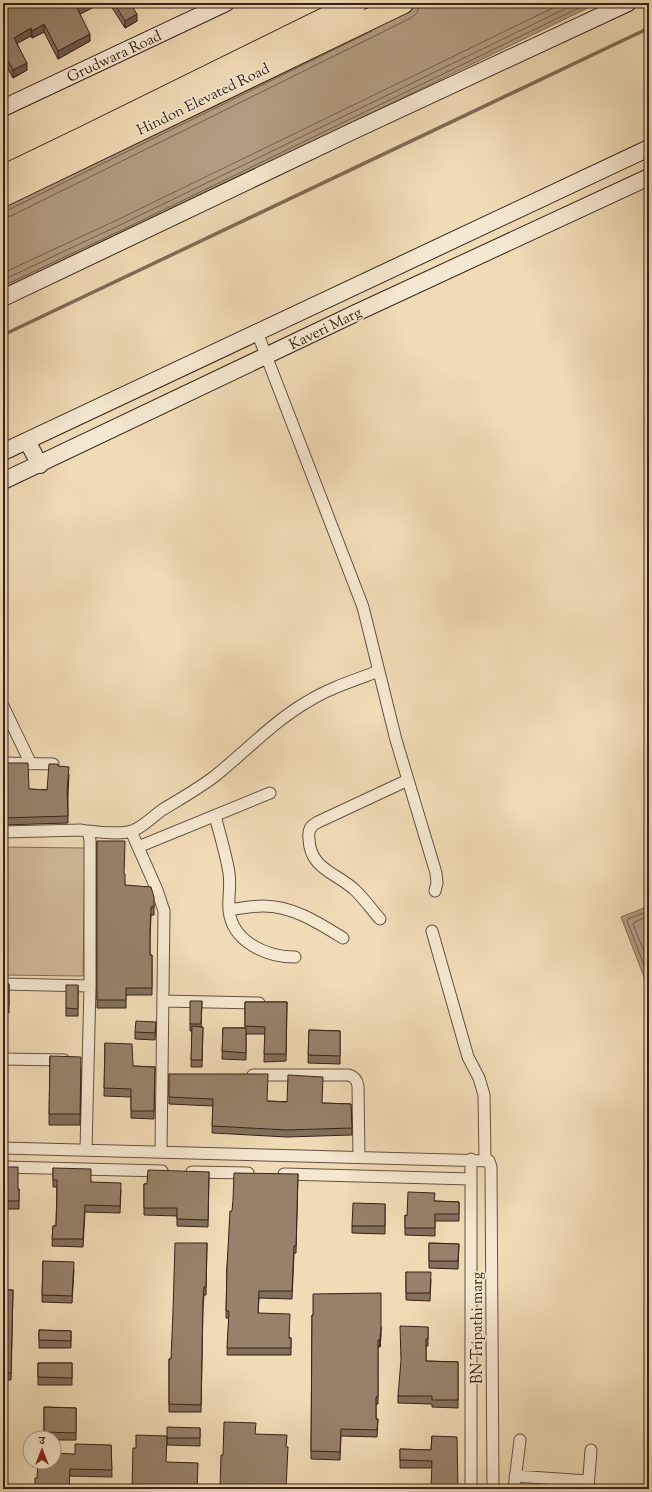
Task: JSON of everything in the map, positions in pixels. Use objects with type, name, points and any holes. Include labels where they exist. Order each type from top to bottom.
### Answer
[{"type":"highway","name":"Hindon Elevated Road","points":[[3,176],[356,3]]},
{"type":"highway","name":"Hindon Elevated Road","points":[[3,196],[402,3]]},
{"type":"street","name":"Grudwara Road","points":[[3,108],[226,3]]},
{"type":"street","points":[[3,298],[353,131],[628,3]]},
{"type":"street","name":"Kaveri Marg","points":[[3,452],[649,148]]},
{"type":"street","name":"Kaveri Marg","points":[[3,482],[267,356],[649,177]]},
{"type":"street","points":[[257,332],[361,600],[380,671],[396,740],[436,873],[437,883],[435,891]]},
{"type":"street","points":[[27,441],[40,465]]},
{"type":"street","points":[[3,832],[82,830],[114,833],[137,829],[162,810],[214,776],[286,717],[307,702],[340,686],[380,671]]},
{"type":"street","points":[[3,706],[31,764]]},
{"type":"street","points":[[3,763],[53,764]]},
{"type":"street","points":[[380,919],[356,891],[322,867],[315,860],[309,842],[309,829],[312,825],[318,822],[408,780]]},
{"type":"street","points":[[138,847],[270,793]]},
{"type":"street","points":[[215,816],[229,874],[229,910],[233,923],[238,932],[255,947],[264,952],[282,957],[295,957]]},
{"type":"street","points":[[86,1150],[81,1060],[90,986],[90,841],[87,831]]},
{"type":"street","points":[[131,831],[157,890],[164,910],[164,1001],[167,1074],[162,1152]]},
{"type":"street","points":[[229,910],[264,906],[286,909],[314,921],[343,938]]},
{"type":"street","name":"BN Tripathi marg","points":[[432,931],[468,1057],[479,1078],[484,1095],[488,1163],[493,1489]]},
{"type":"street","points":[[3,984],[90,986]]},
{"type":"street","points":[[164,1001],[272,1003]]},
{"type":"street","points":[[3,1059],[81,1060]]},
{"type":"street","points":[[240,1075],[349,1075],[354,1077],[357,1080],[358,1086],[359,1156]]},
{"type":"street","points":[[3,1148],[471,1159],[488,1163]]},
{"type":"street","points":[[470,1489],[471,1159]]},
{"type":"street","points":[[3,1167],[256,1173]]},
{"type":"street","points":[[272,1174],[471,1179]]},
{"type":"street","points":[[514,1489],[520,1440]]},
{"type":"street","points":[[515,1476],[588,1485],[591,1450]]},
{"type":"shaded area","points":[[3,847],[85,848],[83,976],[3,975]]},
{"type":"water","points":[[408,3],[598,3],[124,233],[3,290],[3,203]]},
{"type":"water","points":[[649,906],[649,990],[621,917]]},
{"type":"building","points":[[20,3],[87,3],[77,8],[90,34],[58,51],[44,24],[32,31],[31,28],[14,38],[27,63],[13,70],[3,52],[3,10]]},
{"type":"building","points":[[114,3],[130,3],[137,14],[125,21]]},
{"type":"building","points":[[3,763],[28,763],[29,789],[47,790],[49,764],[58,764],[58,766],[69,767],[67,791],[68,816],[3,818]]},
{"type":"building","points":[[97,841],[125,841],[125,885],[151,887],[154,897],[154,907],[151,907],[150,931],[152,988],[126,988],[126,1000],[97,1000]]},
{"type":"building","points":[[3,983],[9,984],[9,1005],[3,1005]]},
{"type":"building","points":[[66,985],[78,985],[78,1009],[66,1008]]},
{"type":"building","points":[[190,1001],[202,1001],[201,1024],[190,1024]]},
{"type":"building","points":[[245,1002],[287,1002],[286,1054],[264,1054],[265,1027],[245,1026]]},
{"type":"building","points":[[136,1021],[156,1022],[155,1033],[135,1032]]},
{"type":"building","points":[[192,1026],[203,1027],[202,1060],[191,1060]]},
{"type":"building","points":[[223,1028],[246,1028],[246,1053],[222,1051]]},
{"type":"building","points":[[309,1030],[340,1031],[340,1056],[308,1055]]},
{"type":"building","points":[[105,1043],[132,1044],[133,1066],[155,1067],[154,1111],[131,1111],[131,1089],[104,1088]]},
{"type":"building","points":[[50,1056],[81,1057],[80,1114],[49,1114]]},
{"type":"building","points":[[169,1074],[268,1074],[267,1101],[287,1102],[288,1075],[323,1077],[322,1103],[351,1104],[352,1128],[287,1130],[212,1126],[213,1099],[169,1097]]},
{"type":"building","points":[[3,1167],[18,1167],[19,1201],[3,1201]]},
{"type":"building","points":[[53,1168],[91,1169],[91,1182],[121,1183],[120,1206],[85,1205],[83,1239],[52,1239],[53,1226],[56,1226],[57,1191],[57,1180],[53,1180]]},
{"type":"building","points":[[148,1170],[209,1172],[208,1220],[177,1219],[177,1208],[144,1208],[144,1184],[147,1184]]},
{"type":"building","points":[[234,1173],[298,1174],[296,1246],[294,1246],[292,1291],[259,1291],[258,1313],[290,1314],[289,1338],[291,1338],[291,1348],[227,1348],[229,1311],[226,1311],[227,1267]]},
{"type":"building","points":[[408,1192],[435,1193],[434,1201],[459,1202],[459,1214],[435,1214],[435,1228],[405,1228]]},
{"type":"building","points":[[353,1203],[385,1204],[385,1226],[352,1226]]},
{"type":"building","points":[[175,1243],[207,1243],[206,1287],[204,1287],[203,1300],[201,1405],[169,1404],[169,1359],[171,1359]]},
{"type":"building","points":[[429,1243],[459,1244],[458,1261],[429,1261]]},
{"type":"building","points":[[43,1261],[74,1262],[72,1296],[42,1295]]},
{"type":"building","points":[[406,1272],[431,1272],[430,1293],[406,1293]]},
{"type":"building","points":[[3,1290],[13,1290],[11,1373],[3,1372]]},
{"type":"building","points":[[381,1293],[381,1327],[380,1340],[378,1340],[378,1397],[376,1397],[376,1419],[378,1419],[377,1430],[341,1429],[340,1452],[311,1451],[313,1294]]},
{"type":"building","points":[[400,1326],[428,1327],[428,1339],[426,1339],[426,1361],[458,1362],[458,1400],[432,1400],[432,1396],[398,1396],[401,1360]]},
{"type":"building","points":[[39,1330],[71,1331],[71,1341],[39,1340]]},
{"type":"building","points":[[38,1363],[72,1363],[72,1378],[38,1377]]},
{"type":"building","points":[[44,1407],[76,1408],[76,1433],[62,1433],[62,1430],[44,1430]]},
{"type":"building","points":[[3,1413],[7,1413],[7,1450],[3,1450]]},
{"type":"building","points":[[224,1422],[256,1423],[255,1434],[287,1435],[286,1447],[288,1447],[286,1489],[220,1489]]},
{"type":"building","points":[[167,1427],[200,1428],[200,1438],[167,1438]]},
{"type":"building","points":[[136,1435],[167,1436],[166,1462],[198,1463],[197,1489],[132,1489],[133,1448],[136,1448]]},
{"type":"building","points":[[432,1436],[457,1437],[458,1489],[431,1489],[432,1461],[400,1460],[400,1449],[431,1450]]},
{"type":"building","points":[[75,1444],[111,1445],[112,1470],[70,1469],[69,1489],[35,1489],[35,1478],[37,1478],[38,1470],[62,1470],[62,1453],[75,1454]]},
{"type":"building","points":[[3,1471],[7,1471],[7,1489],[3,1489]]},
{"type":"waterway","points":[[3,335],[649,28]]}]
